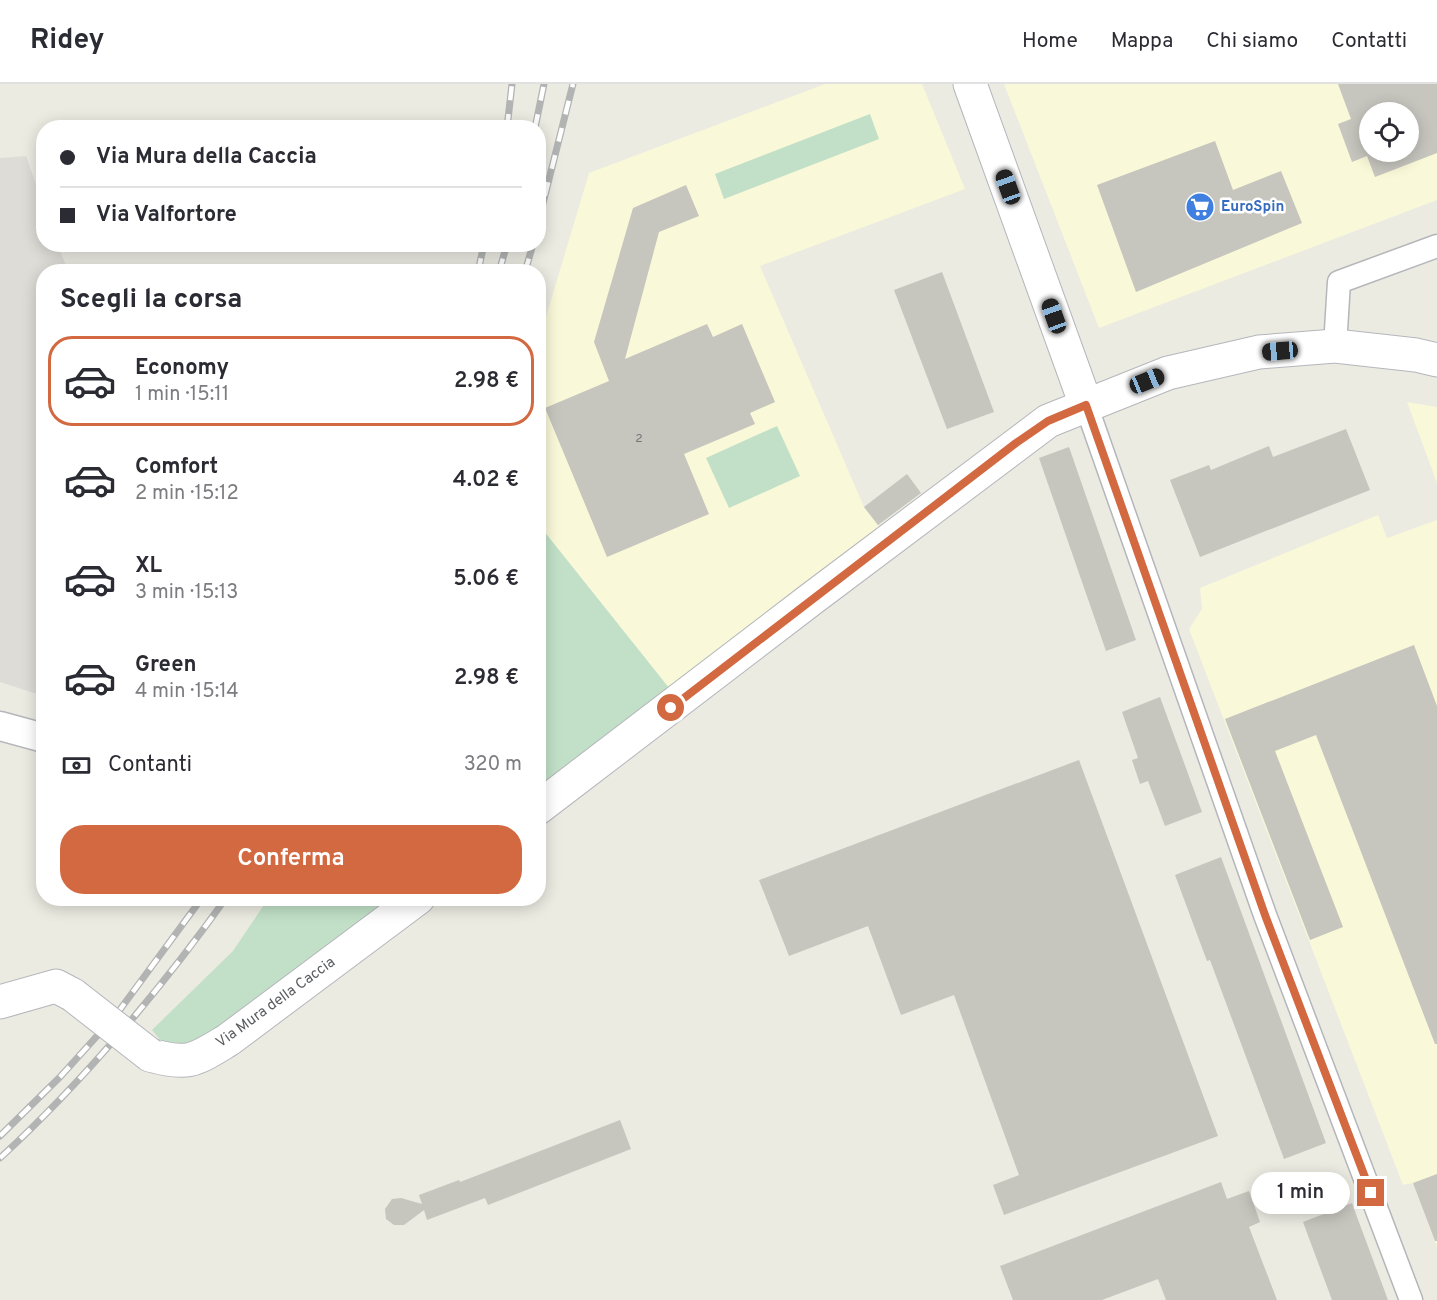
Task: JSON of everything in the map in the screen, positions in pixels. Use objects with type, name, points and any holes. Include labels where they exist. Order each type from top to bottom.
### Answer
[{"type":"main road","points":[[970,84],[1086,405]]},
{"type":"main road","points":[[546,802],[1016,443],[1048,421],[1168,373],[1259,352],[1335,346],[1416,355],[1437,360]]},
{"type":"main road","name":"Via Mura della Caccia","points":[[0,1002],[56,986],[73,995],[150,1055],[184,1062],[202,1056],[228,1040],[407,906]]},
{"type":"street","points":[[1335,346],[1339,282],[1437,246]]},
{"type":"street","points":[[1086,405],[1265,915],[1412,1300]]},
{"type":"street","points":[[0,726],[36,736]]},
{"type":"shaded area","points":[[825,84],[922,84],[965,189],[760,266],[864,507],[883,532],[673,693],[546,534],[546,317],[589,173]]},
{"type":"shaded area","points":[[1004,84],[1437,84],[1437,200],[1099,328]]},
{"type":"shaded area","points":[[870,114],[879,139],[724,199],[715,174]]},
{"type":"shaded area","points":[[26,156],[36,184],[36,252],[61,252],[65,264],[36,264],[36,694],[0,682],[0,158]]},
{"type":"shaded area","points":[[1407,402],[1437,407],[1437,483]]},
{"type":"shaded area","points":[[777,426],[800,476],[729,508],[706,458]]},
{"type":"shaded area","points":[[1378,515],[1387,538],[1437,520],[1437,1247],[1413,1183],[1403,1185],[1189,629],[1202,609],[1200,588]]},
{"type":"shaded area","points":[[546,534],[673,693],[546,791]]},
{"type":"shaded area","points":[[263,906],[392,906],[192,1049],[167,1048],[152,1030],[233,951]]},
{"type":"building","points":[[1338,84],[1437,84],[1437,153],[1419,160],[1419,102],[1359,102],[1359,159],[1352,162],[1338,124],[1351,119]]},
{"type":"building","name":"EuroSpin","points":[[1215,141],[1233,190],[1281,171],[1302,223],[1136,292],[1097,185]]},
{"type":"building","points":[[1369,162],[1414,162],[1375,177]]},
{"type":"building","points":[[686,185],[699,216],[659,232],[625,359],[707,324],[713,337],[742,324],[775,402],[750,413],[755,424],[684,454],[709,514],[607,557],[546,408],[609,381],[594,342],[633,208]]},
{"type":"building","points":[[942,272],[994,412],[947,429],[894,290]]},
{"type":"building","points":[[1346,429],[1370,490],[1200,557],[1170,480],[1209,465],[1211,470],[1269,446],[1273,457]]},
{"type":"building","points":[[1069,447],[1136,640],[1106,651],[1039,458]]},
{"type":"building","points":[[907,474],[921,493],[878,525],[864,507]]},
{"type":"building","points":[[1414,645],[1437,706],[1437,1044],[1435,1044],[1316,735],[1275,751],[1343,927],[1310,940],[1225,719]]},
{"type":"building","points":[[1160,697],[1202,812],[1165,826],[1148,781],[1140,784],[1132,760],[1138,758],[1122,712]]},
{"type":"building","points":[[1079,760],[1218,1136],[1004,1215],[993,1185],[1019,1175],[954,995],[901,1015],[868,926],[789,956],[759,880]]},
{"type":"building","points":[[1221,857],[1326,1143],[1284,1159],[1210,960],[1207,961],[1175,875]]},
{"type":"building","points":[[620,1120],[631,1149],[488,1205],[485,1198],[427,1220],[424,1210],[404,1225],[394,1225],[386,1219],[385,1209],[392,1199],[401,1198],[422,1204],[419,1195],[459,1180],[460,1182]]},
{"type":"building","points":[[1437,1174],[1437,1241],[1435,1241],[1413,1183]]},
{"type":"building","points":[[1221,1182],[1227,1199],[1249,1191],[1260,1222],[1249,1227],[1277,1300],[1166,1300],[1158,1279],[1102,1300],[1013,1300],[1000,1266]]},
{"type":"building","points":[[1352,1203],[1388,1300],[1332,1300],[1303,1222]]},
{"type":"railway","points":[[508,120],[512,84]]},
{"type":"railway","points":[[537,120],[544,84]]},
{"type":"railway","points":[[546,191],[573,84]]},
{"type":"railway","points":[[480,264],[482,252]]},
{"type":"railway","points":[[501,264],[505,252]]},
{"type":"railway","points":[[527,264],[531,252]]},
{"type":"railway","points":[[0,1136],[60,1077],[116,1015],[196,906]]},
{"type":"railway","points":[[0,1158],[60,1099],[119,1034],[220,906]]},
{"type":"place","name":"EuroSpin","points":[[1200,207]]},
{"type":"route","points":[[671,708],[1016,443],[1048,421],[1086,405],[1265,915],[1371,1193]]}]
